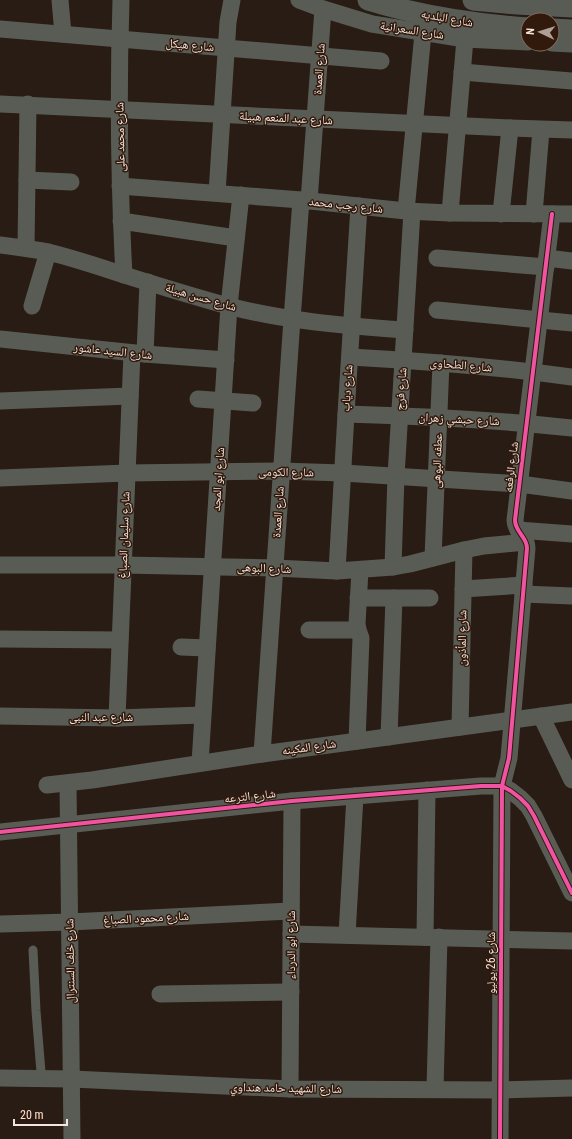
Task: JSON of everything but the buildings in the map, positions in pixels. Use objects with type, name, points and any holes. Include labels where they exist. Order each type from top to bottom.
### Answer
[{"type":"street","points":[[60,0],[62,34]]},
{"type":"street","name":"شارع محمد على","points":[[122,0],[119,109],[121,221],[124,275]]},
{"type":"street","points":[[217,193],[228,22],[232,0]]},
{"type":"street","name":"شارع السعرانية","points":[[299,0],[372,24],[423,33],[469,31],[520,41]]},
{"type":"street","name":"شارع البلديه","points":[[368,0],[422,14],[469,31],[520,28]]},
{"type":"street","name":"شارع البلديه","points":[[473,0],[572,7]]},
{"type":"street","points":[[450,213],[462,72],[476,0]]},
{"type":"street","name":"شارع العمدة","points":[[262,754],[292,319],[315,119],[323,9]]},
{"type":"street","name":"شارع هيكل","points":[[0,29],[380,61]]},
{"type":"street","points":[[560,29],[572,30]]},
{"type":"street","name":"شارع فرج","points":[[392,567],[405,330],[409,211],[423,33]]},
{"type":"street","points":[[560,43],[572,44]]},
{"type":"street","points":[[462,72],[572,81]]},
{"type":"street","name":"شارع عبد المنعم هبيلة","points":[[0,104],[28,104],[541,130],[572,130]]},
{"type":"street","points":[[26,248],[28,104]]},
{"type":"street","points":[[501,214],[510,128]]},
{"type":"street","points":[[534,214],[541,130]]},
{"type":"street","points":[[27,180],[70,182]]},
{"type":"street","name":"شارع رجب محمد","points":[[120,186],[305,200],[409,211],[501,214],[572,214]]},
{"type":"street","name":"شارع ابو المجد","points":[[200,763],[229,306],[241,195]]},
{"type":"street","name":"شارع دياب","points":[[338,571],[359,206]]},
{"type":"street","name":"شارع الرفعه","points":[[513,720],[527,548],[516,527],[515,520],[552,214]]},
{"type":"street","points":[[121,221],[236,238]]},
{"type":"street","name":"شارع حسن هبيلة","points":[[0,245],[48,252],[229,306],[292,319],[351,327],[405,330]]},
{"type":"street","points":[[32,306],[48,252]]},
{"type":"street","points":[[437,258],[546,262],[572,261]]},
{"type":"street","name":"شارع سليمان الصباغ","points":[[117,718],[130,396],[148,282]]},
{"type":"street","points":[[437,310],[572,323]]},
{"type":"street","name":"شارع السيد عاشور","points":[[0,339],[226,360]]},
{"type":"street","name":"شارع الطحاوى","points":[[350,357],[403,360],[533,372],[572,378]]},
{"type":"street","name":"عطفه البوهى","points":[[433,558],[441,364]]},
{"type":"street","points":[[0,401],[130,396]]},
{"type":"street","points":[[198,399],[253,404]]},
{"type":"street","name":"شارع حبشي زهران","points":[[346,414],[527,423],[572,428]]},
{"type":"street","name":"شارع الكومى","points":[[0,478],[127,473],[281,471],[343,473],[520,484],[572,491]]},
{"type":"street","name":"شارع البوهى","points":[[0,565],[123,565],[275,568],[338,571],[360,570],[392,567],[522,536],[572,534]]},
{"type":"street","name":"شارع المأذون","points":[[460,727],[464,550]]},
{"type":"street","points":[[357,741],[361,638],[357,624],[360,570]]},
{"type":"street","points":[[463,588],[523,590],[572,596]]},
{"type":"street","points":[[358,598],[430,598]]},
{"type":"street","points":[[389,737],[394,598]]},
{"type":"street","points":[[309,630],[358,630]]},
{"type":"street","points":[[0,639],[120,640]]},
{"type":"street","points":[[181,647],[207,648]]},
{"type":"street","name":"شارع المكينه","points":[[47,785],[572,712]]},
{"type":"street","name":"شارع عبد النبى","points":[[0,716],[117,718],[202,715]]},
{"type":"street","points":[[541,716],[572,780]]},
{"type":"street","name":"شارع 26 يوليو","points":[[500,1139],[502,786],[509,758],[513,720]]},
{"type":"street","name":"شارع خلف السنترال","points":[[68,783],[70,825],[72,1139]]},
{"type":"street","name":"شارع الترعه","points":[[0,832],[292,801],[481,786],[502,786]]},
{"type":"street","points":[[502,786],[520,798],[534,816],[572,893]]},
{"type":"street","points":[[426,790],[432,937],[435,1089]]},
{"type":"street","points":[[347,935],[355,796]]},
{"type":"street","name":"شارع ابو الدرداء","points":[[290,1089],[292,801]]},
{"type":"street","name":"شارع محمود الصباغ","points":[[0,924],[291,911]]},
{"type":"street","points":[[291,934],[572,941]]},
{"type":"street","points":[[160,994],[291,992]]},
{"type":"street","name":"شارع الشهيد حامد هنداوي","points":[[0,1078],[72,1079],[290,1089],[501,1090],[572,1088]]},
{"type":"lane","points":[[33,950],[40,1078]]},
{"type":"cycle path","points":[[500,1139],[502,786],[509,758],[527,548],[525,541],[517,528],[515,520],[552,214]]},
{"type":"cycle path","points":[[0,832],[292,801],[481,786],[502,786],[511,791],[528,806],[572,893]]}]
